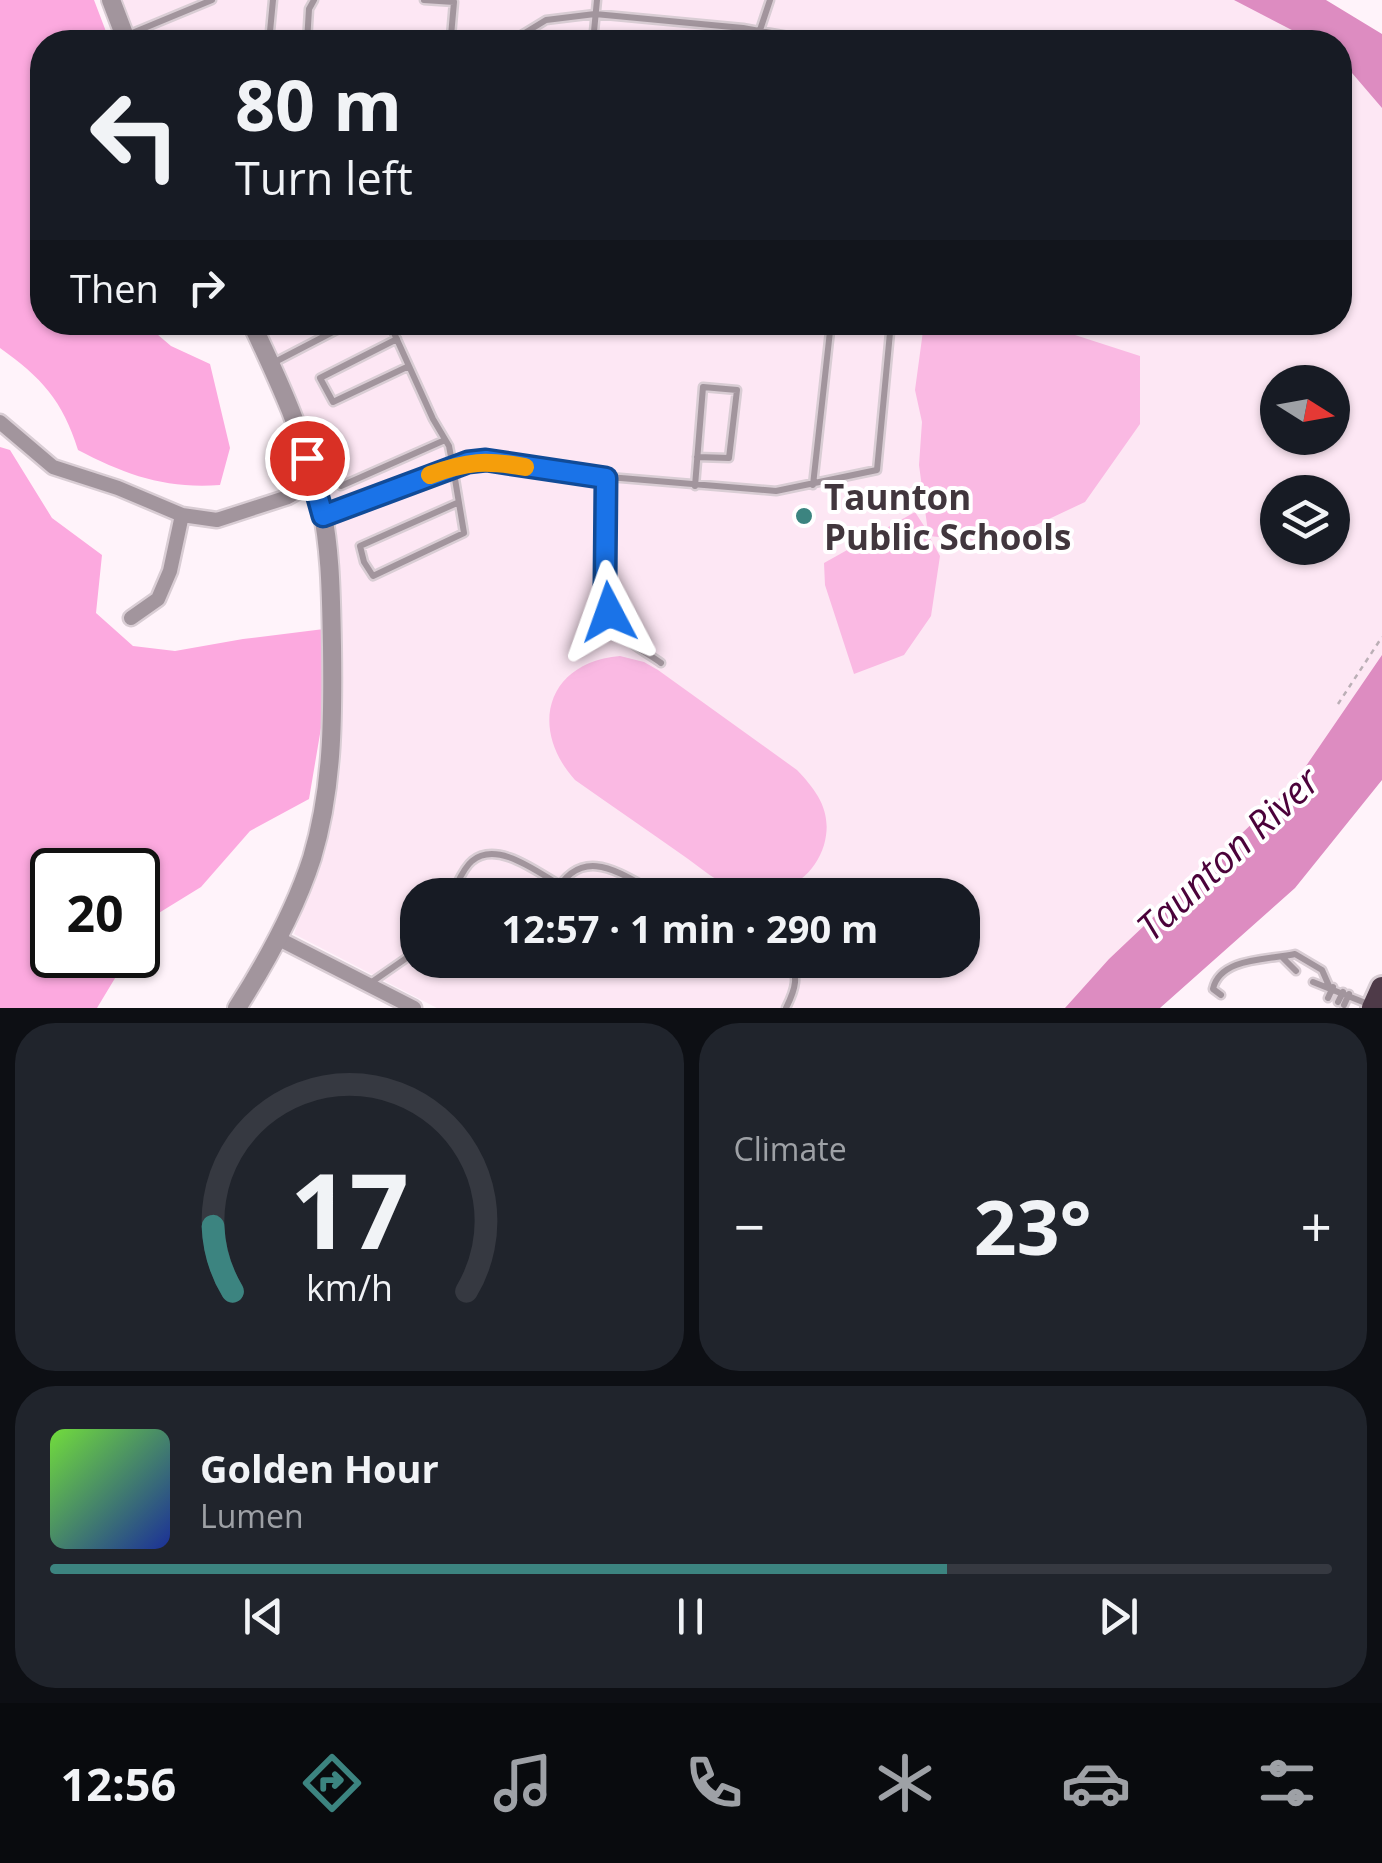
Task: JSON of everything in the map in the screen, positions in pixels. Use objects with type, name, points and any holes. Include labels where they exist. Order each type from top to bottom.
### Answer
[{"type":"street","points":[[111,0],[123,30]]},
{"type":"street","points":[[236,1008],[277,938],[311,861],[330,774],[332,604],[323,516],[315,482],[258,335]]},
{"type":"street","points":[[0,422],[54,467],[118,488],[182,516],[217,520],[288,497],[315,482]]},
{"type":"street","points":[[131,618],[158,599],[170,571],[182,516]]},
{"type":"street","points":[[277,938],[414,1008]]},
{"type":"lane","points":[[146,30],[212,0]]},
{"type":"lane","points":[[270,30],[273,0]]},
{"type":"lane","points":[[308,30],[309,9],[314,0]]},
{"type":"lane","points":[[424,0],[454,2],[452,30]]},
{"type":"lane","points":[[594,30],[597,0]]},
{"type":"lane","points":[[530,30],[546,20],[596,14],[760,30],[770,0]]},
{"type":"lane","points":[[272,364],[327,335]]},
{"type":"lane","points":[[396,335],[445,440],[464,534],[373,576],[360,546],[457,504]]},
{"type":"lane","points":[[814,485],[830,335]]},
{"type":"lane","points":[[323,516],[453,467],[486,460],[606,478],[776,492],[878,470],[890,335]]},
{"type":"lane","points":[[397,338],[320,378],[333,402],[409,366]]},
{"type":"lane","points":[[695,486],[697,457],[703,387],[738,390],[729,458],[697,457]]},
{"type":"lane","points":[[341,486],[445,440]]},
{"type":"lane","points":[[606,478],[605,584],[609,612],[622,635],[661,663]]},
{"type":"lane","points":[[461,878],[470,862],[484,855],[506,855],[549,878]]},
{"type":"lane","points":[[566,878],[577,868],[594,865],[628,878]]},
{"type":"lane","points":[[1220,995],[1213,990],[1215,979],[1239,963],[1295,954],[1322,970],[1331,986],[1328,998]]},
{"type":"lane","points":[[1282,957],[1298,968]]},
{"type":"lane","points":[[368,984],[400,962]]},
{"type":"lane","points":[[786,1008],[796,978]]},
{"type":"lane","points":[[1315,978],[1346,993],[1376,1001]]},
{"type":"lane","points":[[1341,1003],[1346,993]]},
{"type":"path","points":[[1338,704],[1382,637]]},
{"type":"shaded area","points":[[0,0],[94,0],[105,30],[30,30],[30,335],[158,335],[171,346],[210,364],[230,448],[220,485],[181,485],[146,478],[78,450],[65,417],[49,392],[0,348]]},
{"type":"shaded area","points":[[117,0],[1253,0],[1307,30],[131,30]]},
{"type":"shaded area","name":"Taunton Public Schools","points":[[1352,65],[1382,98],[1382,668],[1297,790],[1068,1008],[437,1008],[294,934],[331,823],[341,762],[342,620],[336,540],[262,335],[1352,335]]},
{"type":"shaded area","points":[[922,335],[1075,335],[1140,356],[1140,424],[1085,502],[998,543],[929,536],[940,556],[931,616],[904,655],[854,674],[825,585],[824,563],[915,512],[928,532],[919,465],[922,422],[915,390]]},
{"type":"shaded area","points":[[0,447],[10,450],[52,518],[102,555],[96,613],[133,646],[175,651],[324,629],[321,728],[309,799],[250,831],[201,887],[160,912],[160,848],[30,848],[30,978],[115,978],[97,1008],[0,1008]]},
{"type":"shaded area","points":[[620,656],[644,662],[805,778],[822,804],[827,823],[819,858],[802,878],[715,878],[575,780],[560,760],[552,740],[552,701],[561,684],[595,661]]},
{"type":"water","points":[[1234,0],[1326,0],[1382,34],[1382,108],[1352,73],[1352,30],[1292,30]]},
{"type":"water","name":"Taunton River","points":[[1382,655],[1382,780],[1295,888],[1160,1008],[1065,1008],[1109,959],[1293,785]]},
{"type":"slow traffic","points":[[430,475],[486,460],[525,467]]},
{"type":"place","name":"Taunton Public Schools","points":[[804,516]]},
{"type":"route","points":[[307,458],[323,516],[468,462],[486,460],[606,478],[605,584],[609,612]]}]
